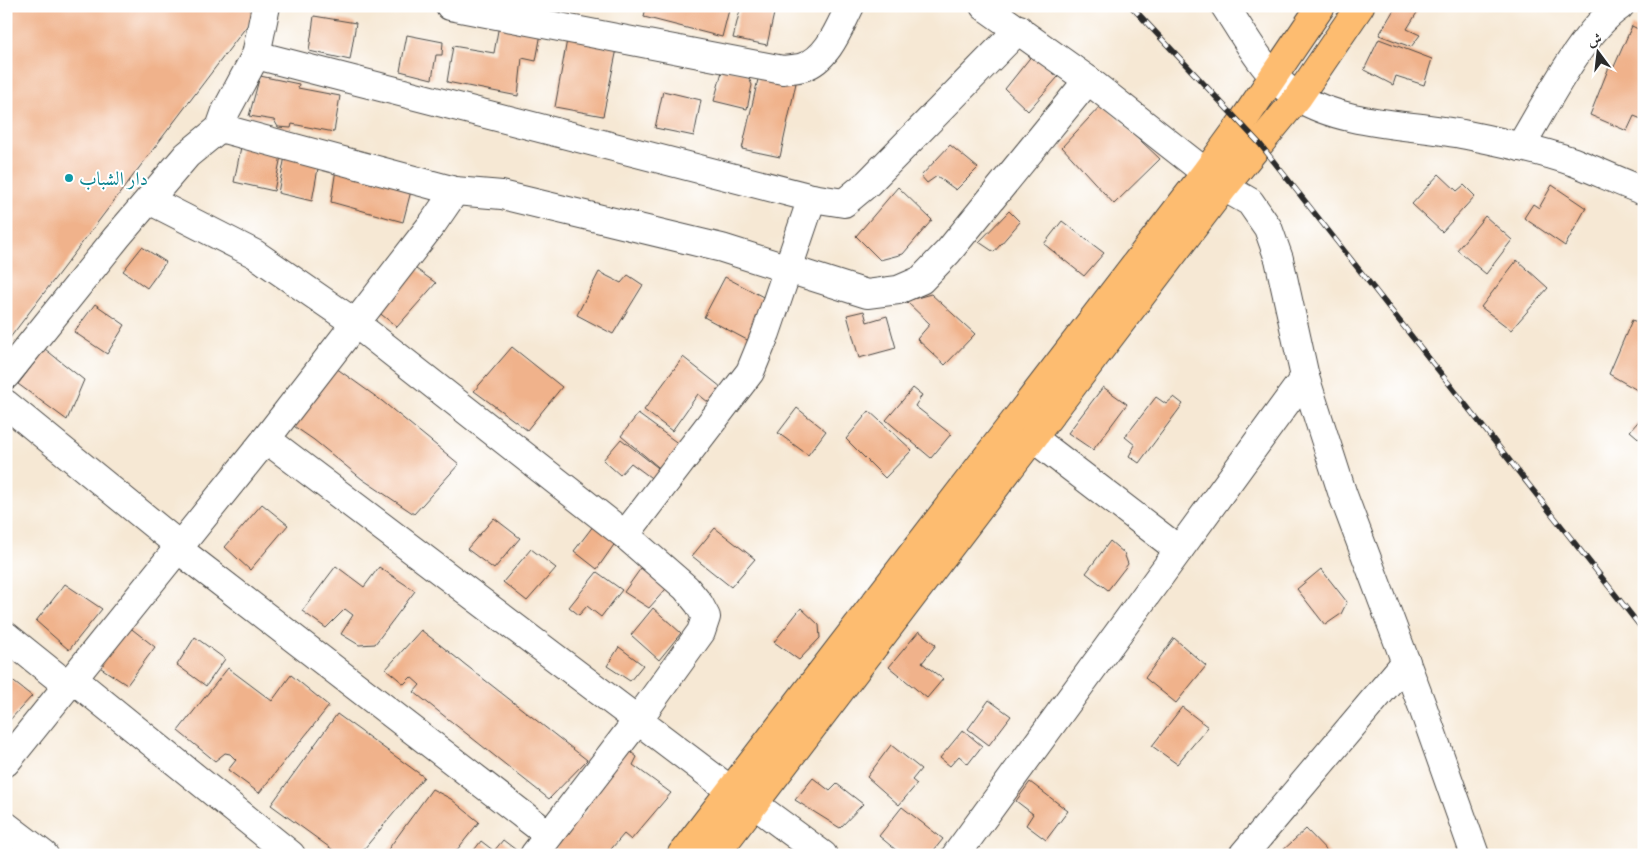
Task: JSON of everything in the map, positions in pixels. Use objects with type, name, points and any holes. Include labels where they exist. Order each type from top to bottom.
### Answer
[{"type":"main road","points":[[715,855],[1032,438],[1215,179],[1273,78],[1321,6]]},
{"type":"main road","points":[[681,855],[730,790],[1215,179],[1298,97],[1360,6]]},
{"type":"street","points":[[6,376],[187,155],[220,128],[226,111],[256,55],[266,6]]},
{"type":"street","points":[[450,6],[783,70],[804,67],[820,56],[834,38],[850,6]]},
{"type":"street","points":[[984,6],[1019,29],[1215,179],[1250,202],[1268,228],[1278,259],[1305,377],[1343,495],[1406,662],[1475,855]]},
{"type":"street","points":[[1225,6],[1273,78],[1298,97],[1322,109],[1348,116],[1466,135],[1520,147],[1572,162],[1644,191]]},
{"type":"street","points":[[1520,147],[1586,39],[1605,16],[1620,6]]},
{"type":"street","points":[[256,55],[812,198],[844,203],[868,183],[1019,29]]},
{"type":"street","points":[[220,128],[455,192],[502,196],[722,248],[867,294],[898,290],[921,280],[948,252],[1088,80]]},
{"type":"street","points":[[6,762],[266,439],[354,323],[433,224],[455,192]]},
{"type":"street","points":[[625,535],[750,372],[758,355],[812,198]]},
{"type":"street","points":[[6,404],[541,845],[637,721],[701,632],[706,617],[700,604],[686,588],[625,535],[354,323],[255,254],[149,200]]},
{"type":"street","points":[[956,855],[1305,377]]},
{"type":"street","points":[[1032,438],[1179,550]]},
{"type":"street","points":[[266,439],[730,790]]},
{"type":"street","points":[[6,636],[70,682],[291,855]]},
{"type":"street","points":[[1243,855],[1406,662]]},
{"type":"street","points":[[754,804],[823,855]]},
{"type":"street","points":[[6,826],[44,855]]},
{"type":"building","name":"دار الشباب","points":[[6,6],[248,6],[256,14],[6,343]]},
{"type":"building","points":[[646,6],[730,6],[722,37],[644,17]]},
{"type":"building","points":[[741,6],[775,9],[767,45],[733,38]]},
{"type":"building","points":[[1396,6],[1421,6],[1407,29],[1420,35],[1411,47],[1379,35]]},
{"type":"building","points":[[314,16],[356,23],[350,60],[309,51]]},
{"type":"building","points":[[500,19],[542,28],[536,61],[522,58],[518,96],[447,82],[453,46],[494,53]]},
{"type":"building","points":[[1632,26],[1644,32],[1644,120],[1634,116],[1627,131],[1590,115],[1609,67],[1613,69]]},
{"type":"building","points":[[568,34],[618,44],[603,116],[555,107]]},
{"type":"building","points":[[407,35],[443,42],[442,55],[436,55],[432,79],[400,71]]},
{"type":"building","points":[[1379,39],[1432,59],[1424,85],[1396,76],[1393,85],[1364,70]]},
{"type":"building","points":[[1033,54],[1058,77],[1028,111],[1005,89]]},
{"type":"building","points":[[723,68],[747,74],[752,85],[747,109],[714,101]]},
{"type":"building","points":[[759,75],[796,83],[780,157],[742,149]]},
{"type":"building","points":[[260,76],[299,84],[298,88],[340,96],[334,132],[292,124],[291,128],[278,127],[274,120],[249,116]]},
{"type":"building","points":[[663,91],[701,100],[694,136],[655,128]]},
{"type":"building","points":[[1102,104],[1160,159],[1114,204],[1062,147]]},
{"type":"building","points":[[950,145],[978,168],[956,190],[937,176],[927,183],[921,176]]},
{"type":"building","points":[[241,147],[281,156],[274,191],[234,182]]},
{"type":"building","points":[[285,156],[319,163],[312,201],[278,193]]},
{"type":"building","points":[[336,169],[412,187],[403,222],[331,202]]},
{"type":"building","points":[[1439,174],[1457,191],[1464,185],[1475,196],[1442,232],[1412,204]]},
{"type":"building","points":[[1552,185],[1586,208],[1565,246],[1524,218],[1533,204],[1539,208]]},
{"type":"building","points":[[898,187],[932,220],[903,254],[880,260],[856,236]]},
{"type":"building","points":[[1009,211],[1020,222],[994,252],[979,242]]},
{"type":"building","points":[[1485,216],[1512,240],[1486,274],[1457,250]]},
{"type":"building","points":[[1062,221],[1104,253],[1084,276],[1044,244]]},
{"type":"building","points":[[142,247],[166,262],[147,288],[123,271]]},
{"type":"building","points":[[1517,260],[1548,288],[1511,330],[1481,307]]},
{"type":"building","points":[[409,264],[436,283],[397,327],[372,307]]},
{"type":"building","points":[[599,272],[621,283],[628,275],[643,285],[613,334],[577,315]]},
{"type":"building","points":[[725,277],[769,300],[749,341],[704,317]]},
{"type":"building","points":[[931,294],[975,334],[945,365],[917,339],[930,324],[906,301]]},
{"type":"building","points":[[95,304],[125,325],[107,354],[74,332]]},
{"type":"building","points":[[864,311],[867,322],[887,316],[896,348],[859,358],[847,315]]},
{"type":"building","points":[[1632,320],[1644,325],[1644,394],[1609,374]]},
{"type":"building","points":[[512,347],[562,387],[527,430],[474,391]]},
{"type":"building","points":[[45,349],[84,380],[67,420],[18,384]]},
{"type":"building","points":[[683,357],[726,391],[713,406],[698,394],[672,431],[644,410]]},
{"type":"building","points":[[329,363],[382,401],[459,464],[414,514],[362,479],[314,440],[285,420]]},
{"type":"building","points":[[1103,387],[1127,404],[1093,450],[1068,433]]},
{"type":"building","points":[[913,388],[922,395],[915,406],[951,434],[931,458],[886,420]]},
{"type":"building","points":[[1156,397],[1166,404],[1174,397],[1183,404],[1139,463],[1129,456],[1135,445],[1125,437]]},
{"type":"building","points":[[797,408],[826,431],[808,455],[778,433]]},
{"type":"building","points":[[869,411],[912,450],[885,478],[846,439]]},
{"type":"building","points":[[638,414],[683,447],[663,471],[621,436]]},
{"type":"building","points":[[1644,415],[1644,443],[1630,431]]},
{"type":"building","points":[[621,439],[662,471],[654,480],[631,463],[620,475],[603,460]]},
{"type":"building","points":[[262,504],[288,525],[250,570],[225,547]]},
{"type":"building","points":[[494,518],[520,538],[494,569],[467,549]]},
{"type":"building","points":[[597,521],[618,539],[597,569],[574,551]]},
{"type":"building","points":[[715,528],[755,559],[731,587],[692,556]]},
{"type":"building","points":[[1110,541],[1124,553],[1128,564],[1108,590],[1086,573]]},
{"type":"building","points":[[531,549],[556,568],[527,601],[503,582]]},
{"type":"building","points":[[646,561],[673,581],[649,608],[624,592]]},
{"type":"building","points":[[336,566],[364,587],[379,567],[415,591],[375,644],[359,645],[341,634],[353,615],[345,609],[326,628],[302,611]]},
{"type":"building","points":[[1321,569],[1347,602],[1341,614],[1325,625],[1297,589]]},
{"type":"building","points":[[597,572],[622,590],[601,617],[587,606],[579,615],[569,607]]},
{"type":"building","points":[[65,584],[102,609],[69,650],[36,621]]},
{"type":"building","points":[[653,608],[681,633],[659,660],[631,635]]},
{"type":"building","points":[[801,608],[819,625],[820,638],[799,660],[774,642]]},
{"type":"building","points":[[124,623],[155,647],[127,685],[92,662]]},
{"type":"building","points":[[421,630],[587,760],[549,799],[414,692],[420,685],[411,677],[404,684],[386,669]]},
{"type":"building","points":[[919,631],[936,645],[922,663],[943,679],[927,698],[889,667]]},
{"type":"building","points":[[195,637],[225,659],[206,686],[177,665]]},
{"type":"building","points":[[1174,638],[1206,666],[1176,703],[1145,678]]},
{"type":"building","points":[[619,647],[643,665],[630,681],[607,666]]},
{"type":"building","points":[[228,668],[272,701],[291,675],[329,706],[259,793],[228,770],[236,760],[230,754],[225,753],[215,761],[178,731]]},
{"type":"building","points":[[6,676],[32,696],[8,722],[6,720]]},
{"type":"building","points":[[989,700],[1011,716],[989,745],[968,729]]},
{"type":"building","points":[[1182,707],[1208,727],[1177,764],[1152,746]]},
{"type":"building","points":[[337,714],[424,777],[359,855],[340,855],[271,805]]},
{"type":"building","points":[[963,730],[982,746],[968,764],[959,756],[950,766],[940,758]]},
{"type":"building","points":[[891,745],[921,769],[912,780],[917,784],[899,805],[867,777]]},
{"type":"building","points":[[626,748],[637,757],[633,765],[671,793],[631,840],[624,834],[606,855],[551,855],[575,816],[581,817],[589,808],[585,804]]},
{"type":"building","points":[[813,778],[830,791],[837,784],[863,804],[840,828],[795,800]]},
{"type":"building","points":[[1030,782],[1068,811],[1046,840],[1026,825],[1033,814],[1016,801]]},
{"type":"building","points":[[432,789],[451,799],[479,822],[453,855],[384,855]]},
{"type":"building","points":[[902,807],[943,839],[930,855],[902,855],[879,836]]},
{"type":"building","points":[[1306,829],[1331,855],[1282,855],[1280,853]]},
{"type":"building","points":[[503,840],[520,853],[518,855],[472,853],[481,841],[494,851]]},
{"type":"railway","points":[[1131,6],[1260,144],[1644,631]]},
{"type":"place","name":"دار الشباب","points":[[69,178]]}]
